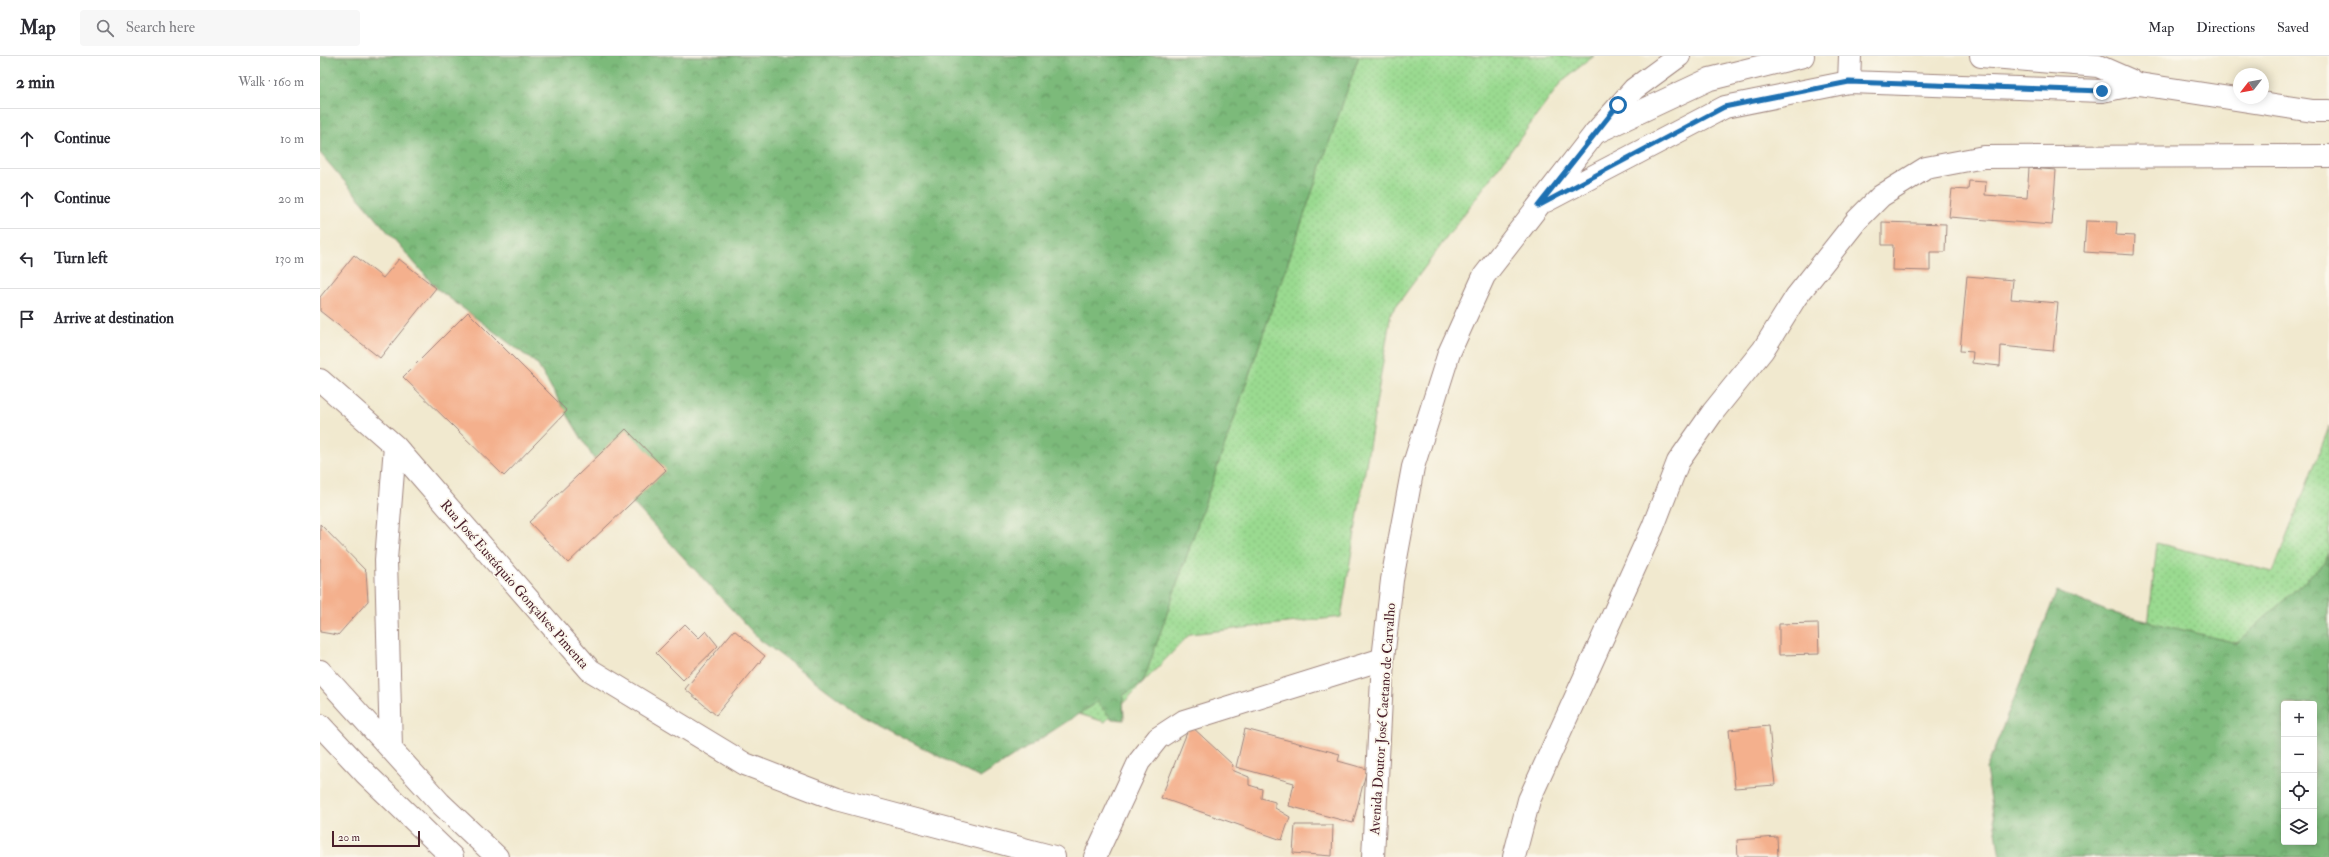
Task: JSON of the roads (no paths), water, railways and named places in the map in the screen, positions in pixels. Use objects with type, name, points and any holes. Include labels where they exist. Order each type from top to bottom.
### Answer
[{"type":"street","points":[[1595,132],[1634,89],[1679,56]]},
{"type":"street","name":"Avenida Doutor José Caetano de Carvalho","points":[[1373,857],[1384,659],[1392,580],[1413,467],[1449,353],[1484,276],[1595,132],[1710,79],[1803,56]]},
{"type":"street","points":[[1849,82],[1850,56]]},
{"type":"street","name":"Avenida Doutor José Caetano de Carvalho","points":[[1981,56],[2098,66],[2139,84],[2313,111],[2329,111]]},
{"type":"street","points":[[2064,56],[2098,66]]},
{"type":"street","name":"Avenida Doutor José Caetano de Carvalho","points":[[1538,206],[1724,107],[1849,82],[2102,91],[2139,84]]},
{"type":"street","points":[[1514,857],[1529,800],[1653,527],[1678,462],[1713,412],[1762,350],[1796,297],[1857,220],[1881,196],[1926,168],[1984,157],[2329,156]]},
{"type":"street","name":"Rua José Eustáquio Gonçalves Pimenta","points":[[320,380],[395,446],[590,670],[745,764],[836,799],[1054,857]]},
{"type":"street","points":[[391,748],[386,560],[395,446]]},
{"type":"street","points":[[1095,857],[1139,762],[1158,738],[1184,721],[1384,659]]},
{"type":"street","points":[[320,671],[440,802],[497,857]]},
{"type":"street","points":[[320,725],[365,773],[452,857]]}]
